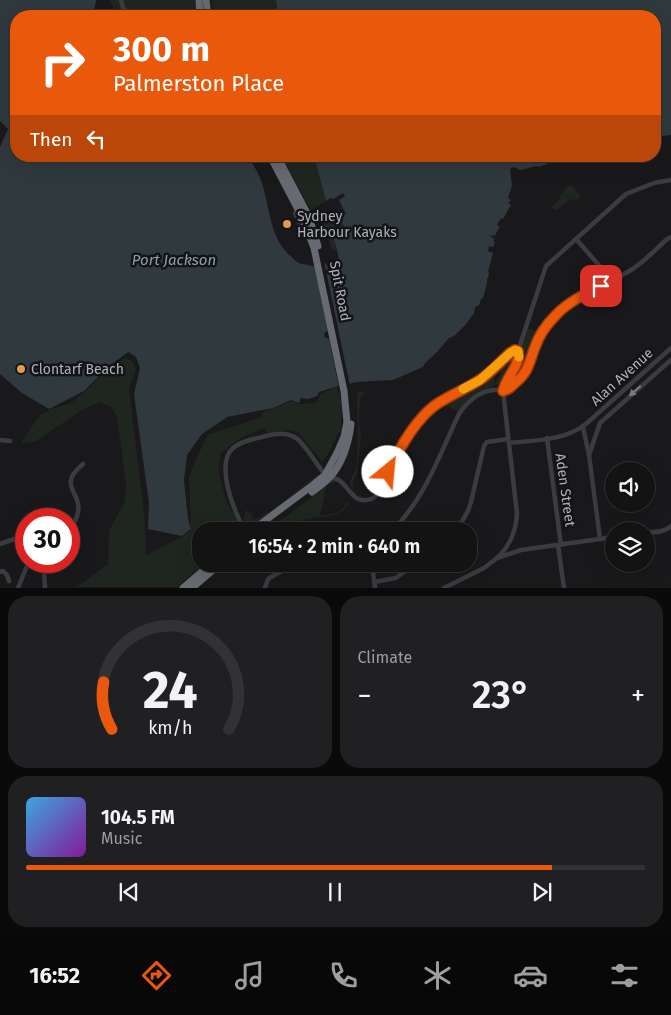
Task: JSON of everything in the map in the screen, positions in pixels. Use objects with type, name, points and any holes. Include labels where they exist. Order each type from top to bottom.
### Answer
[{"type":"highway","name":"Spit Road","points":[[273,162],[307,227],[318,259]]},
{"type":"highway","name":"Spit Road","points":[[280,162],[309,217],[316,237],[318,259],[351,413],[352,423],[348,442]]},
{"type":"highway","points":[[263,522],[313,485],[327,477],[346,431],[345,391]]},
{"type":"highway","points":[[271,522],[327,477],[339,464],[348,442]]},
{"type":"highway","points":[[183,588],[202,572]]},
{"type":"highway","points":[[192,588],[211,572]]},
{"type":"street","points":[[444,588],[484,568],[506,549],[513,535],[517,522],[516,504],[503,391],[504,384],[518,360],[517,351],[546,266],[626,194],[654,183],[671,180]]},
{"type":"street","points":[[295,213],[306,237]]},
{"type":"street","points":[[400,522],[424,490],[463,407],[482,394],[493,390],[506,391],[511,387],[524,375],[535,346],[554,316],[571,302],[634,268],[671,237]]},
{"type":"street","points":[[576,239],[612,280]]},
{"type":"street","name":"Alan Avenue","points":[[460,522],[471,502],[486,442],[547,438],[573,432],[583,427],[671,348]]},
{"type":"street","points":[[241,522],[229,492],[226,471],[227,457],[233,448],[248,440],[283,433],[296,438],[327,477],[340,481],[357,499],[365,500],[374,497],[380,491],[394,460],[417,424],[432,408],[480,380],[510,353],[517,351]]},
{"type":"street","name":"Alan Avenue","points":[[589,455],[600,423],[671,360]]},
{"type":"street","name":"Alan Avenue","points":[[587,423],[600,423]]},
{"type":"street","points":[[583,427],[589,455],[600,539]]},
{"type":"street","name":"Aden Street","points":[[547,438],[564,588]]},
{"type":"street","points":[[0,440],[10,441]]},
{"type":"street","points":[[340,481],[339,471],[348,452],[348,442]]},
{"type":"street","points":[[77,508],[78,502],[71,487],[71,479],[83,464]]},
{"type":"street","points":[[655,532],[663,531],[670,527]]},
{"type":"street","points":[[497,558],[521,550],[605,538]]},
{"type":"street","points":[[0,544],[15,539]]},
{"type":"street","points":[[0,572],[3,571],[5,573],[9,582]]},
{"type":"street","points":[[265,588],[268,579],[279,572]]},
{"type":"street","points":[[373,572],[374,585],[396,578],[404,572]]},
{"type":"street","points":[[18,588],[24,573]]},
{"type":"street","points":[[44,573],[45,588]]},
{"type":"shaded area","points":[[109,0],[195,0],[196,10],[114,10]]},
{"type":"shaded area","points":[[211,0],[276,0],[277,10],[213,10]]},
{"type":"shaded area","points":[[284,162],[316,162],[326,201],[311,210]]},
{"type":"shaded area","points":[[571,184],[581,197],[578,200],[568,201],[554,210],[553,205]]},
{"type":"shaded area","points":[[340,211],[341,214],[345,211],[346,214],[342,216],[347,230],[334,237],[336,249],[333,251],[329,243],[330,241],[318,223]]},
{"type":"shaded area","points":[[528,329],[540,331],[531,345],[522,374],[508,386],[509,380],[521,364],[521,348]]},
{"type":"shaded area","points":[[513,356],[515,358],[514,361],[501,383],[496,385],[495,383],[501,373],[499,371],[494,379],[494,386],[471,397],[458,411],[445,405],[427,418],[449,398]]},
{"type":"shaded area","points":[[126,358],[133,362],[136,370],[129,388],[144,512],[146,555],[191,530],[189,476],[207,435],[262,417],[261,413],[292,401],[299,404],[312,404],[317,402],[320,394],[337,387],[342,403],[341,432],[338,433],[330,451],[322,462],[298,432],[289,430],[267,433],[266,429],[262,429],[239,439],[220,454],[219,473],[226,501],[238,522],[192,522],[192,572],[195,572],[177,587],[77,587],[108,564],[109,531],[125,501],[126,485],[117,417],[111,407],[99,402],[84,409],[36,441],[20,444],[40,415],[51,409],[71,403],[90,387],[104,371]]},
{"type":"shaded area","points":[[359,391],[361,391],[365,393],[360,398],[359,424],[361,436],[357,474],[353,481],[353,490],[350,482],[355,469],[358,441],[357,396]]},
{"type":"shaded area","points":[[317,475],[319,478],[260,522],[244,522],[246,510],[252,515],[253,520],[271,511]]},
{"type":"shaded area","points":[[331,480],[336,482],[327,485],[320,515],[336,513],[349,503],[344,510],[335,515],[302,520],[301,522],[278,522],[311,498]]},
{"type":"water","name":"Port Jackson","points":[[0,0],[96,0],[94,10],[10,10],[10,162],[250,162],[260,178],[264,189],[275,234],[288,254],[301,264],[315,267],[326,263],[329,271],[333,272],[338,263],[334,237],[346,230],[339,217],[346,214],[339,200],[345,196],[343,193],[326,201],[316,162],[550,162],[538,167],[520,170],[514,167],[510,169],[512,186],[508,198],[511,200],[508,203],[511,205],[497,225],[500,227],[495,236],[492,235],[491,237],[495,239],[493,241],[495,242],[493,247],[489,246],[488,251],[493,253],[483,298],[479,305],[475,307],[474,313],[466,324],[454,336],[449,338],[423,367],[393,380],[357,382],[319,392],[317,396],[308,399],[301,398],[299,403],[291,400],[273,408],[227,417],[202,434],[187,455],[184,480],[188,519],[191,529],[182,536],[148,529],[149,503],[134,394],[140,368],[136,357],[128,352],[108,367],[84,391],[49,409],[22,393],[0,374],[0,147],[8,129],[0,121]]},
{"type":"water","points":[[276,0],[671,0],[671,135],[661,136],[661,10],[277,10]]},
{"type":"pier","points":[[324,261],[350,386],[339,388],[329,338],[324,336],[325,332],[328,331],[314,264]]},
{"type":"slow traffic","points":[[463,389],[480,380],[515,350],[518,351],[519,357]]},
{"type":"place","name":"Sydney Harbour Kayaks","points":[[287,224]]},
{"type":"place","name":"Clontarf Beach","points":[[21,369]]},
{"type":"route","points":[[388,472],[417,424],[432,408],[480,380],[515,350],[518,351],[519,356],[504,384],[503,391],[506,391],[524,375],[535,346],[554,316],[571,302],[601,286]]}]
